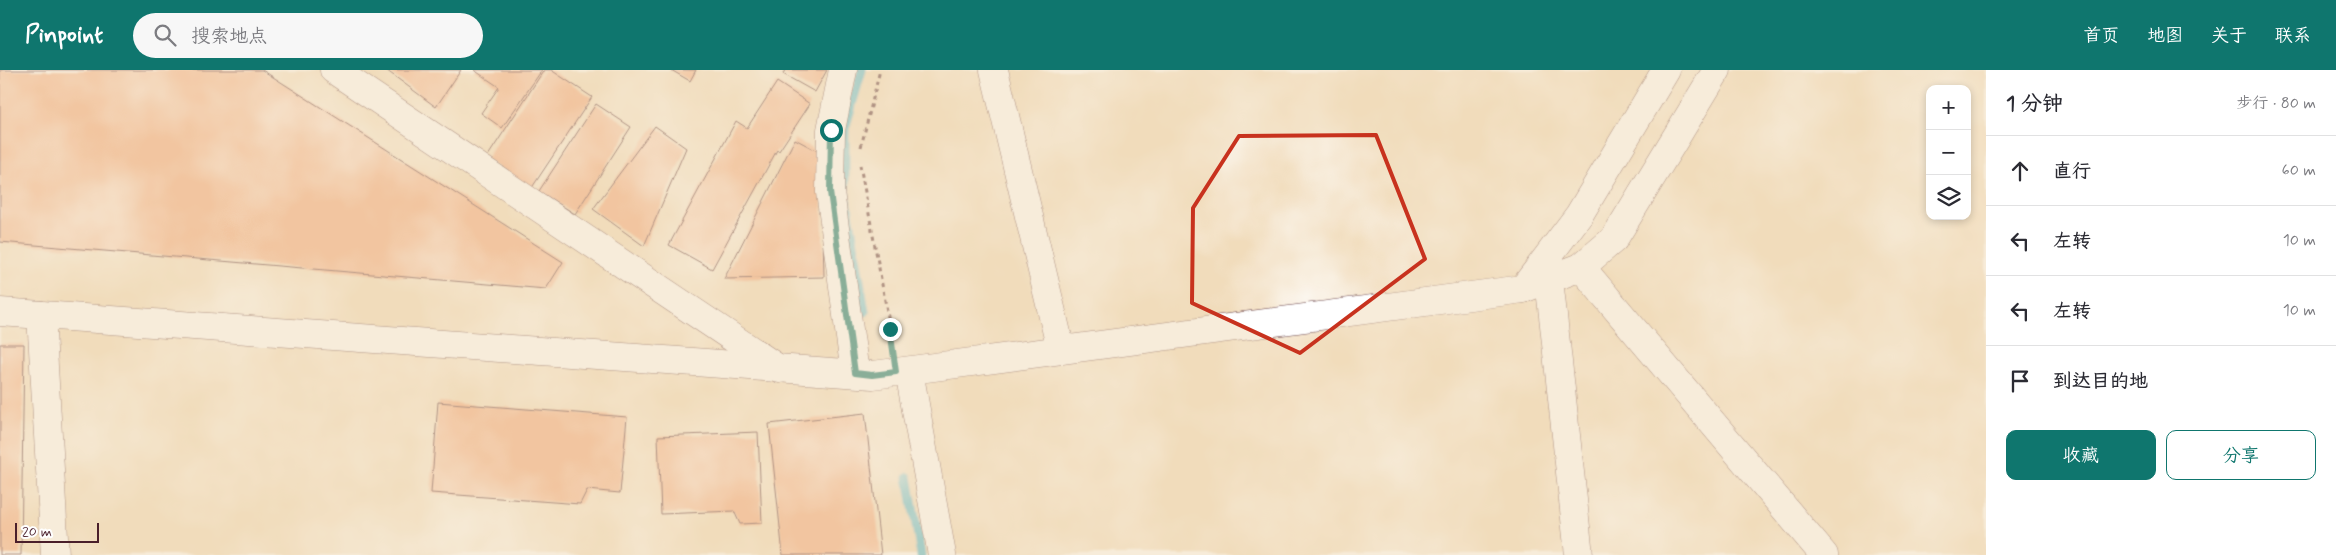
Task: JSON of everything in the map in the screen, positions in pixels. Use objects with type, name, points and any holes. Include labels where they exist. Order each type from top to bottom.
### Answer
[{"type":"street","points":[[334,70],[779,369]]},
{"type":"street","points":[[843,70],[831,130],[830,192],[855,373]]},
{"type":"street","points":[[994,70],[1061,350]]},
{"type":"street","points":[[1523,289],[1579,215],[1666,70]]},
{"type":"street","points":[[0,312],[872,375],[1523,289],[1581,267],[1614,239],[1718,70]]},
{"type":"street","points":[[1581,267],[1824,555]]},
{"type":"street","points":[[1549,279],[1579,555]]},
{"type":"street","points":[[41,315],[55,555]]},
{"type":"street","points":[[903,371],[942,555]]},
{"type":"path","points":[[880,70],[858,156],[903,371]]},
{"type":"highlighted area","points":[[1376,135],[1425,259],[1300,353],[1192,303],[1193,208],[1239,136]]},
{"type":"building","points":[[0,70],[262,70],[563,262],[546,289],[0,242]]},
{"type":"building","points":[[386,70],[461,70],[436,107]]},
{"type":"building","points":[[474,70],[542,70],[502,128],[481,113],[499,87]]},
{"type":"building","points":[[544,70],[551,70],[592,97],[531,189],[486,159]]},
{"type":"building","points":[[671,70],[696,70],[690,81]]},
{"type":"building","points":[[785,70],[827,70],[815,92],[783,74]]},
{"type":"building","points":[[777,82],[810,104],[779,151],[777,150],[712,269],[669,245],[736,121],[747,128]]},
{"type":"building","points":[[596,104],[631,127],[575,214],[539,191]]},
{"type":"building","points":[[655,126],[686,148],[644,246],[593,209]]},
{"type":"building","points":[[795,139],[821,153],[824,277],[724,279]]},
{"type":"building","points":[[0,344],[24,344],[21,555],[0,555]]},
{"type":"building","points":[[438,402],[627,417],[620,493],[587,490],[580,504],[431,493]]},
{"type":"building","points":[[865,413],[881,555],[783,555],[769,424]]},
{"type":"building","points":[[758,432],[762,523],[740,524],[734,511],[661,514],[658,436]]},
{"type":"waterway","points":[[862,70],[845,129],[845,188],[865,312]]},
{"type":"waterway","points":[[908,477],[921,555]]},
{"type":"route","points":[[831,130],[830,192],[855,373],[872,375],[896,372],[890,329]]}]
